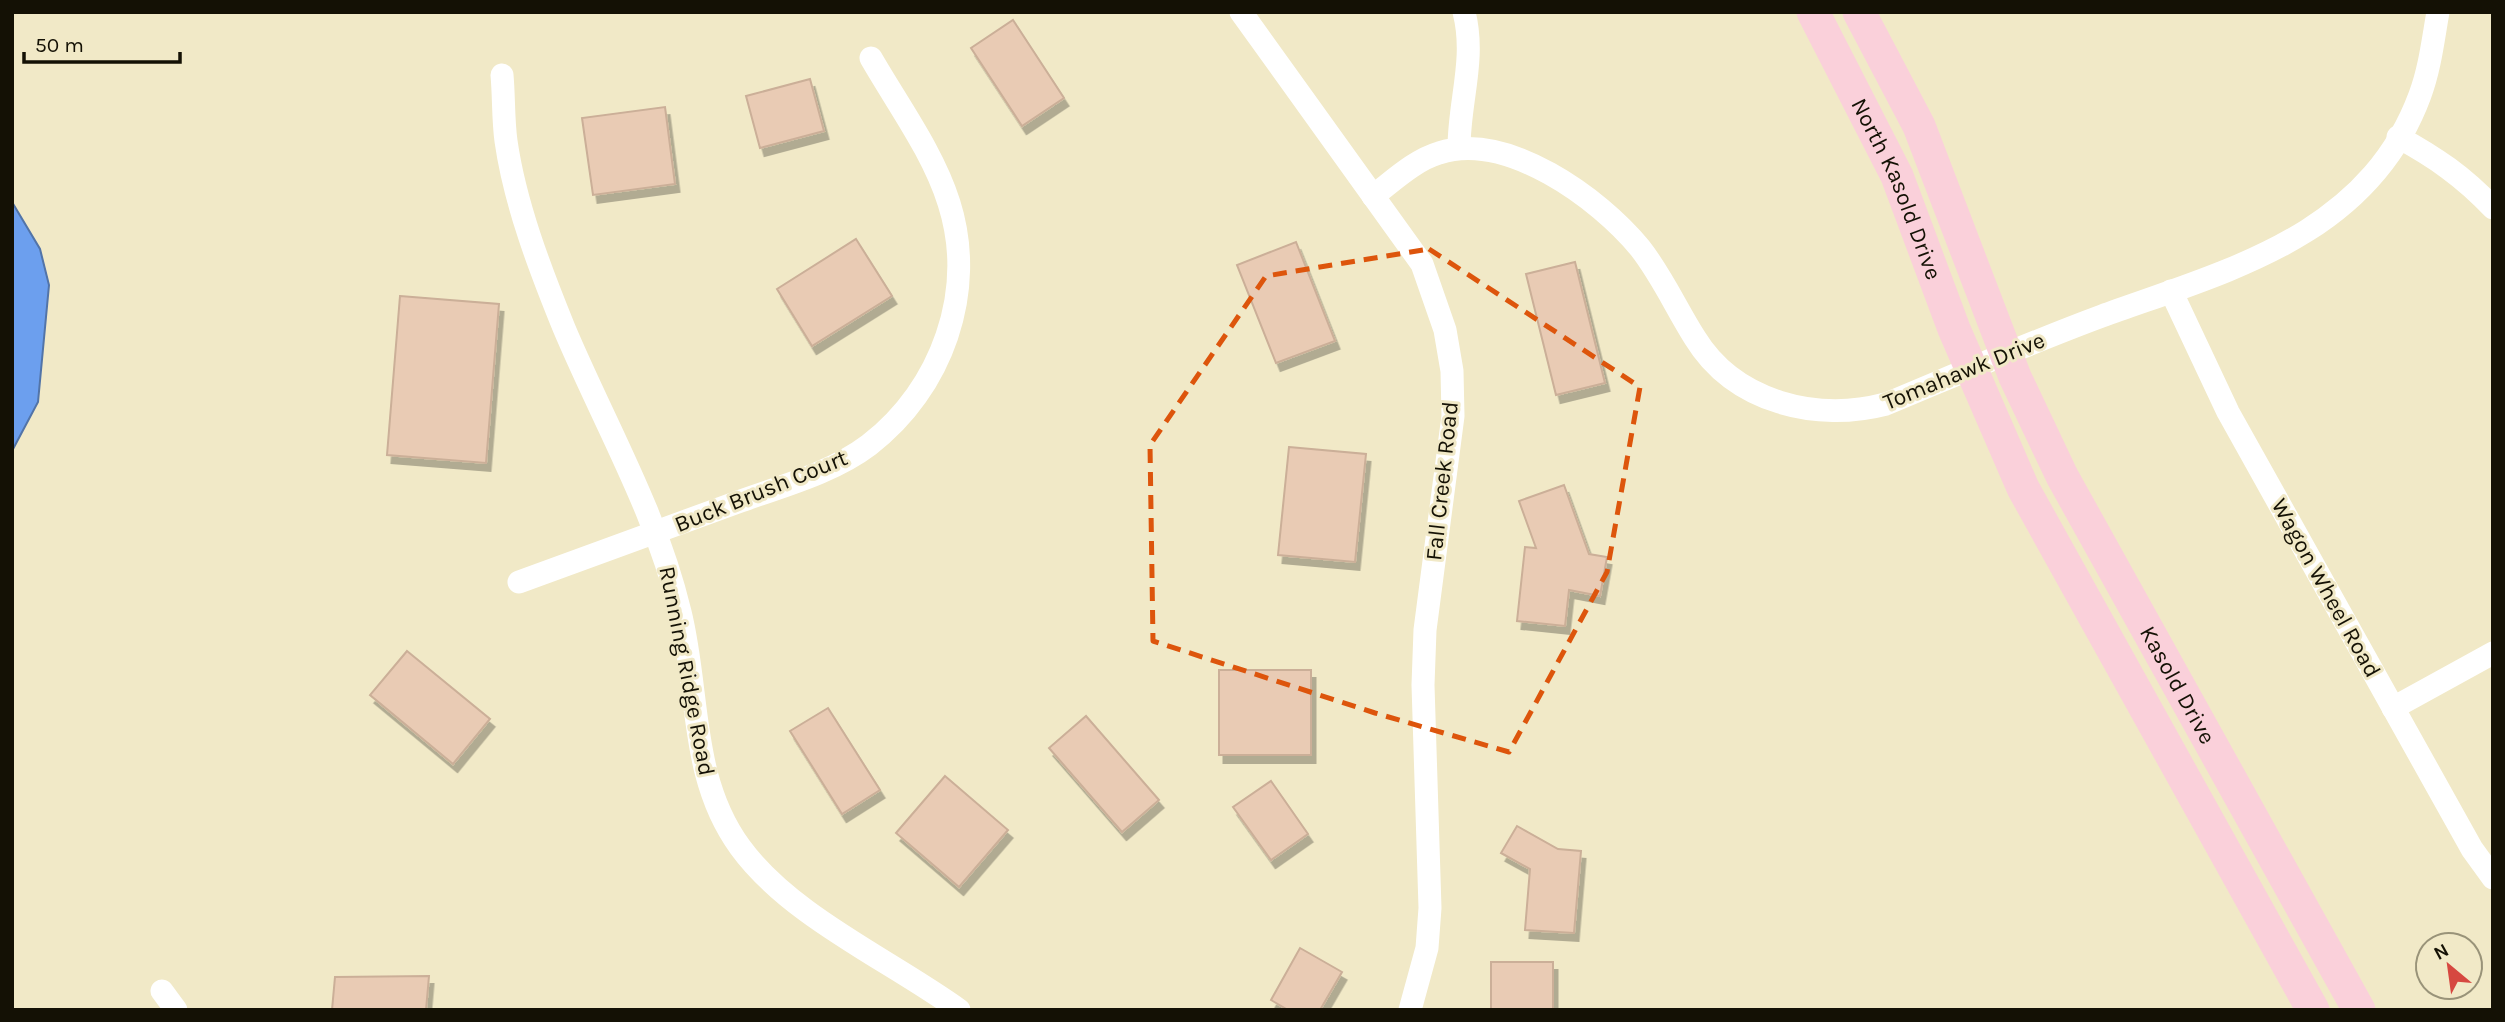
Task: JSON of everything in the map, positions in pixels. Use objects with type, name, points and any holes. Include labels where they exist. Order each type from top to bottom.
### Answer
[{"type":"main road","name":"North Kasold Drive","points":[[1858,12],[1923,137],[2005,353]]},
{"type":"main road","name":"North Kasold Drive","points":[[1818,14],[1897,176],[1970,369]]},
{"type":"main road","name":"Kasold Drive","points":[[2005,353],[2062,477],[2359,1010]]},
{"type":"main road","name":"Kasold Drive","points":[[1970,369],[2005,450],[2042,524],[2313,1010]]},
{"type":"street","name":"Fall Creek Road","points":[[1241,12],[1422,264],[1446,330],[1452,371],[1453,416],[1425,630],[1423,685],[1430,908],[1427,948],[1410,1010]]},
{"type":"street","points":[[1459,148],[1458,115],[1468,71],[1464,12]]},
{"type":"street","name":"Tomahawk Drive","points":[[1373,195],[1416,164],[1437,153],[1459,148],[1483,148],[1540,169],[1606,214],[1638,246],[1661,277],[1696,341],[1716,364],[1739,382],[1767,398],[1797,408],[1832,412],[1864,410],[1886,404],[2005,353],[2250,262],[2321,224],[2375,172],[2398,137],[2420,96],[2430,62],[2438,12]]},
{"type":"street","name":"Buck Brush Court","points":[[519,582],[846,460],[895,423],[919,393],[935,367],[948,335],[957,298],[957,237],[938,175],[871,58]]},
{"type":"street","name":"Running Ridge Road","points":[[502,75],[506,141],[541,269],[565,331],[657,532],[681,613],[701,758],[710,792],[740,847],[762,874],[789,898],[958,1010]]},
{"type":"street","points":[[2398,137],[2438,159],[2468,181],[2493,208]]},
{"type":"street","name":"Wagon Wheel Road","points":[[2171,291],[2210,379],[2472,849],[2493,878]]},
{"type":"street","points":[[2393,708],[2493,653]]},
{"type":"street","points":[[162,991],[176,1010]]},
{"type":"highlighted area","points":[[1429,249],[1640,387],[1607,572],[1509,752],[1375,713],[1153,641],[1150,445],[1266,276]]},
{"type":"water","points":[[12,202],[40,249],[49,285],[38,402],[12,451]]},
{"type":"building","points":[[1013,20],[1064,98],[1022,126],[971,48]]},
{"type":"building","points":[[810,79],[824,131],[760,148],[746,96]]},
{"type":"building","points":[[665,107],[675,184],[593,195],[582,118]]},
{"type":"building","points":[[856,239],[892,296],[812,346],[777,289]]},
{"type":"building","points":[[1296,242],[1335,341],[1276,363],[1237,265]]},
{"type":"building","points":[[1575,262],[1605,383],[1556,395],[1526,274]]},
{"type":"building","points":[[400,296],[499,304],[486,463],[387,455]]},
{"type":"building","points":[[1289,447],[1366,454],[1355,562],[1278,555]]},
{"type":"building","points":[[1564,485],[1589,554],[1607,557],[1600,596],[1569,590],[1565,626],[1517,621],[1525,547],[1536,548],[1519,501]]},
{"type":"building","points":[[407,651],[490,719],[453,764],[370,695]]},
{"type":"building","points":[[1219,670],[1311,670],[1311,755],[1219,755]]},
{"type":"building","points":[[828,708],[880,790],[842,814],[790,731]]},
{"type":"building","points":[[1086,716],[1159,800],[1122,832],[1049,748]]},
{"type":"building","points":[[945,776],[1008,830],[959,887],[896,833]]},
{"type":"building","points":[[1271,781],[1308,834],[1271,860],[1233,807]]},
{"type":"building","points":[[1517,826],[1558,849],[1581,851],[1574,933],[1525,930],[1530,869],[1501,853]]},
{"type":"building","points":[[1300,948],[1342,972],[1320,1010],[1288,1010],[1271,1000]]},
{"type":"building","points":[[1491,962],[1553,962],[1553,1010],[1491,1010]]},
{"type":"building","points":[[429,976],[426,1010],[332,1010],[335,977]]}]
